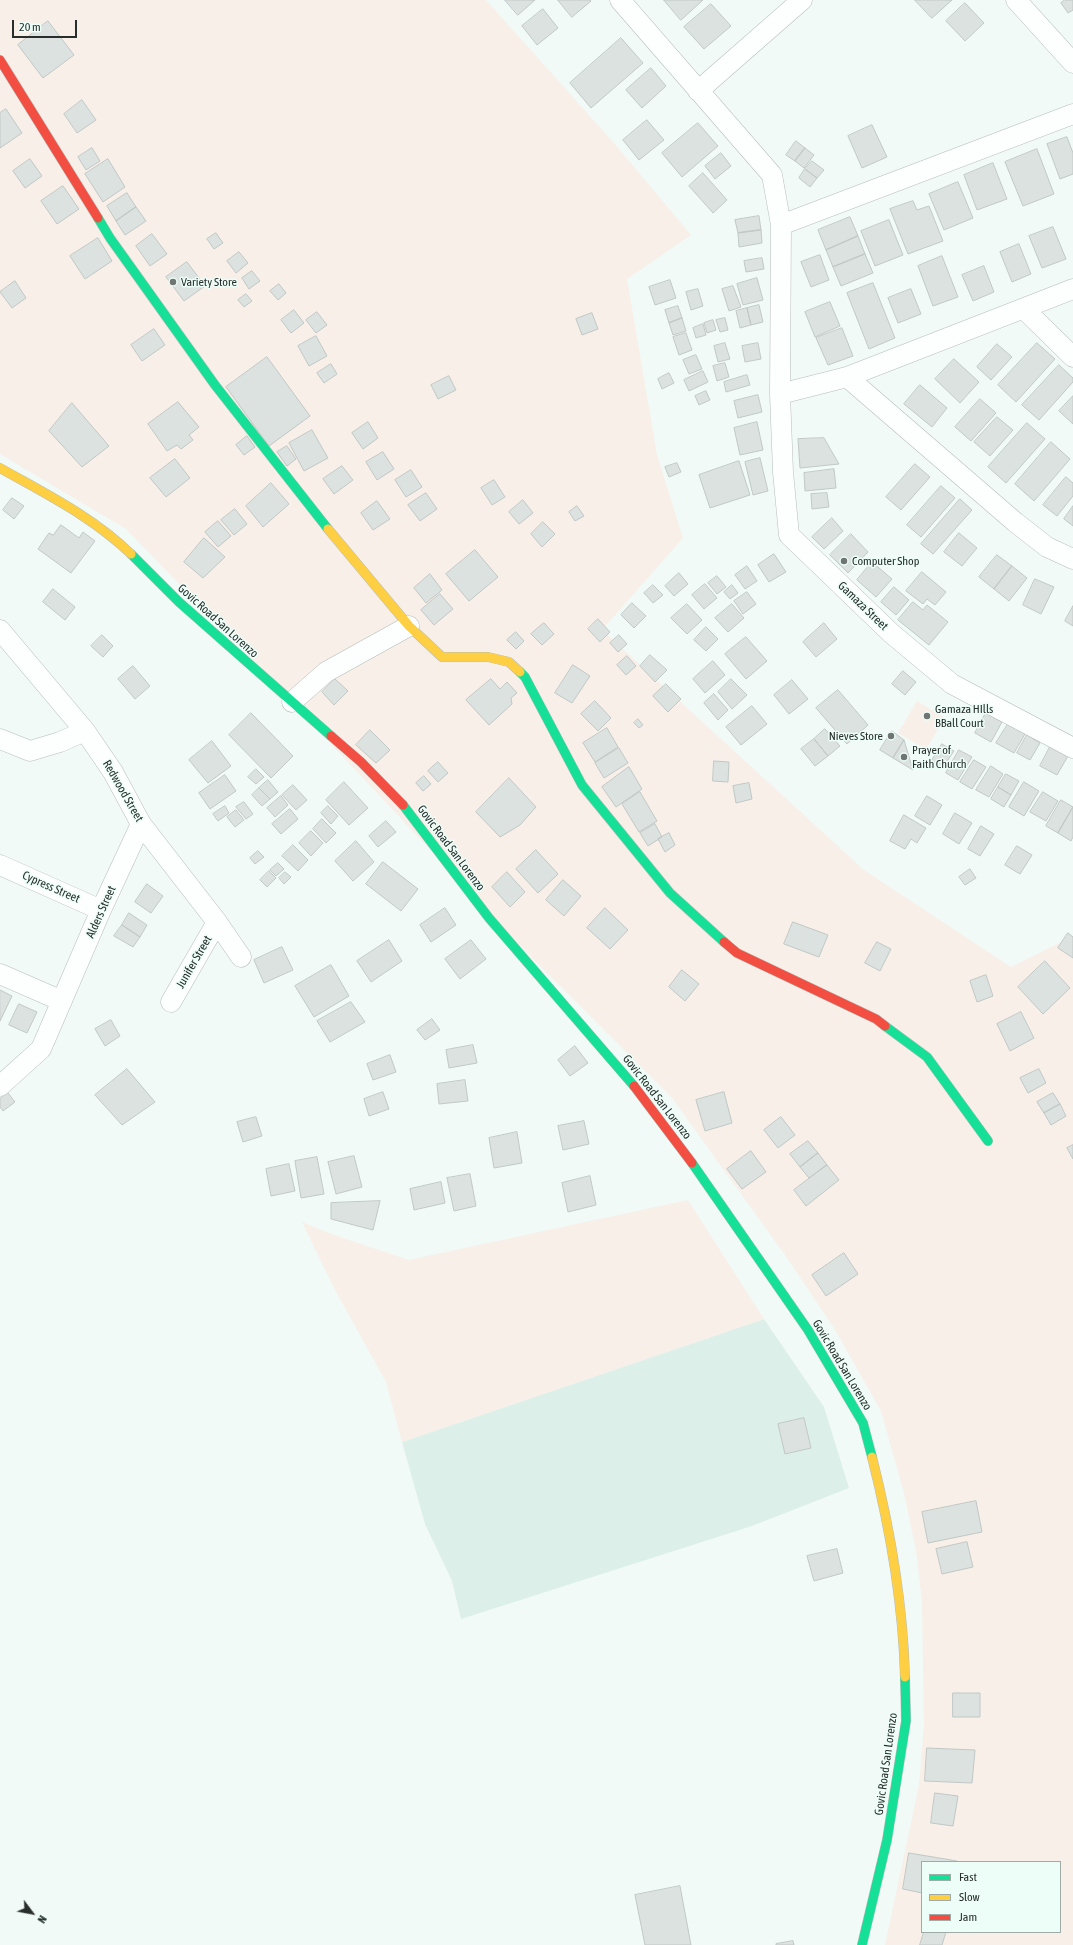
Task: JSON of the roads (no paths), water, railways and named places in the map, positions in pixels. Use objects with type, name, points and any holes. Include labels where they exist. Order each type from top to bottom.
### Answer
[{"type":"main road","points":[[0,60],[110,238],[216,385],[306,503],[409,626],[442,657],[488,658],[509,662],[525,677],[582,785],[670,894],[737,953],[876,1019],[927,1057],[988,1141]]},
{"type":"main road","name":"Govic Road San Lorenzo","points":[[0,468],[76,510],[114,538],[179,602],[361,762],[407,809],[489,918],[637,1089],[683,1150],[808,1330],[863,1423],[882,1496],[895,1573],[904,1649],[906,1721],[887,1840],[862,1945]]},
{"type":"street","name":"Gamaza Street","points":[[620,0],[772,175],[781,225],[780,388],[783,472],[789,535],[892,634],[952,684],[1073,748]]},
{"type":"street","points":[[698,91],[802,0]]},
{"type":"street","points":[[1016,0],[1073,63]]},
{"type":"street","points":[[781,225],[1073,114]]},
{"type":"street","points":[[780,388],[847,377],[1073,289]]},
{"type":"street","points":[[1024,309],[1073,357]]},
{"type":"street","points":[[847,377],[1015,522],[1047,547],[1073,560]]},
{"type":"street","points":[[292,702],[326,672],[409,626]]},
{"type":"street","name":"Redwood Street","points":[[0,630],[85,731],[113,772],[141,824],[217,922],[241,957]]},
{"type":"street","points":[[0,739],[30,751],[60,742],[85,731]]},
{"type":"street","name":"Alders Street","points":[[0,1086],[41,1049],[101,910],[141,824]]},
{"type":"street","name":"Cypress Street","points":[[0,865],[101,910]]},
{"type":"street","name":"Junifer Street","points":[[172,1002],[217,922]]},
{"type":"street","points":[[0,974],[62,1001]]},
{"type":"place","name":"Variety Store","points":[[173,282]]},
{"type":"place","name":"Computer Shop","points":[[844,561]]},
{"type":"place","name":"Gamaza HIlls BBall Court","points":[[927,716]]},
{"type":"place","name":"Nieves Store","points":[[891,736]]},
{"type":"place","name":"Prayer of Faith Church","points":[[904,757]]}]
